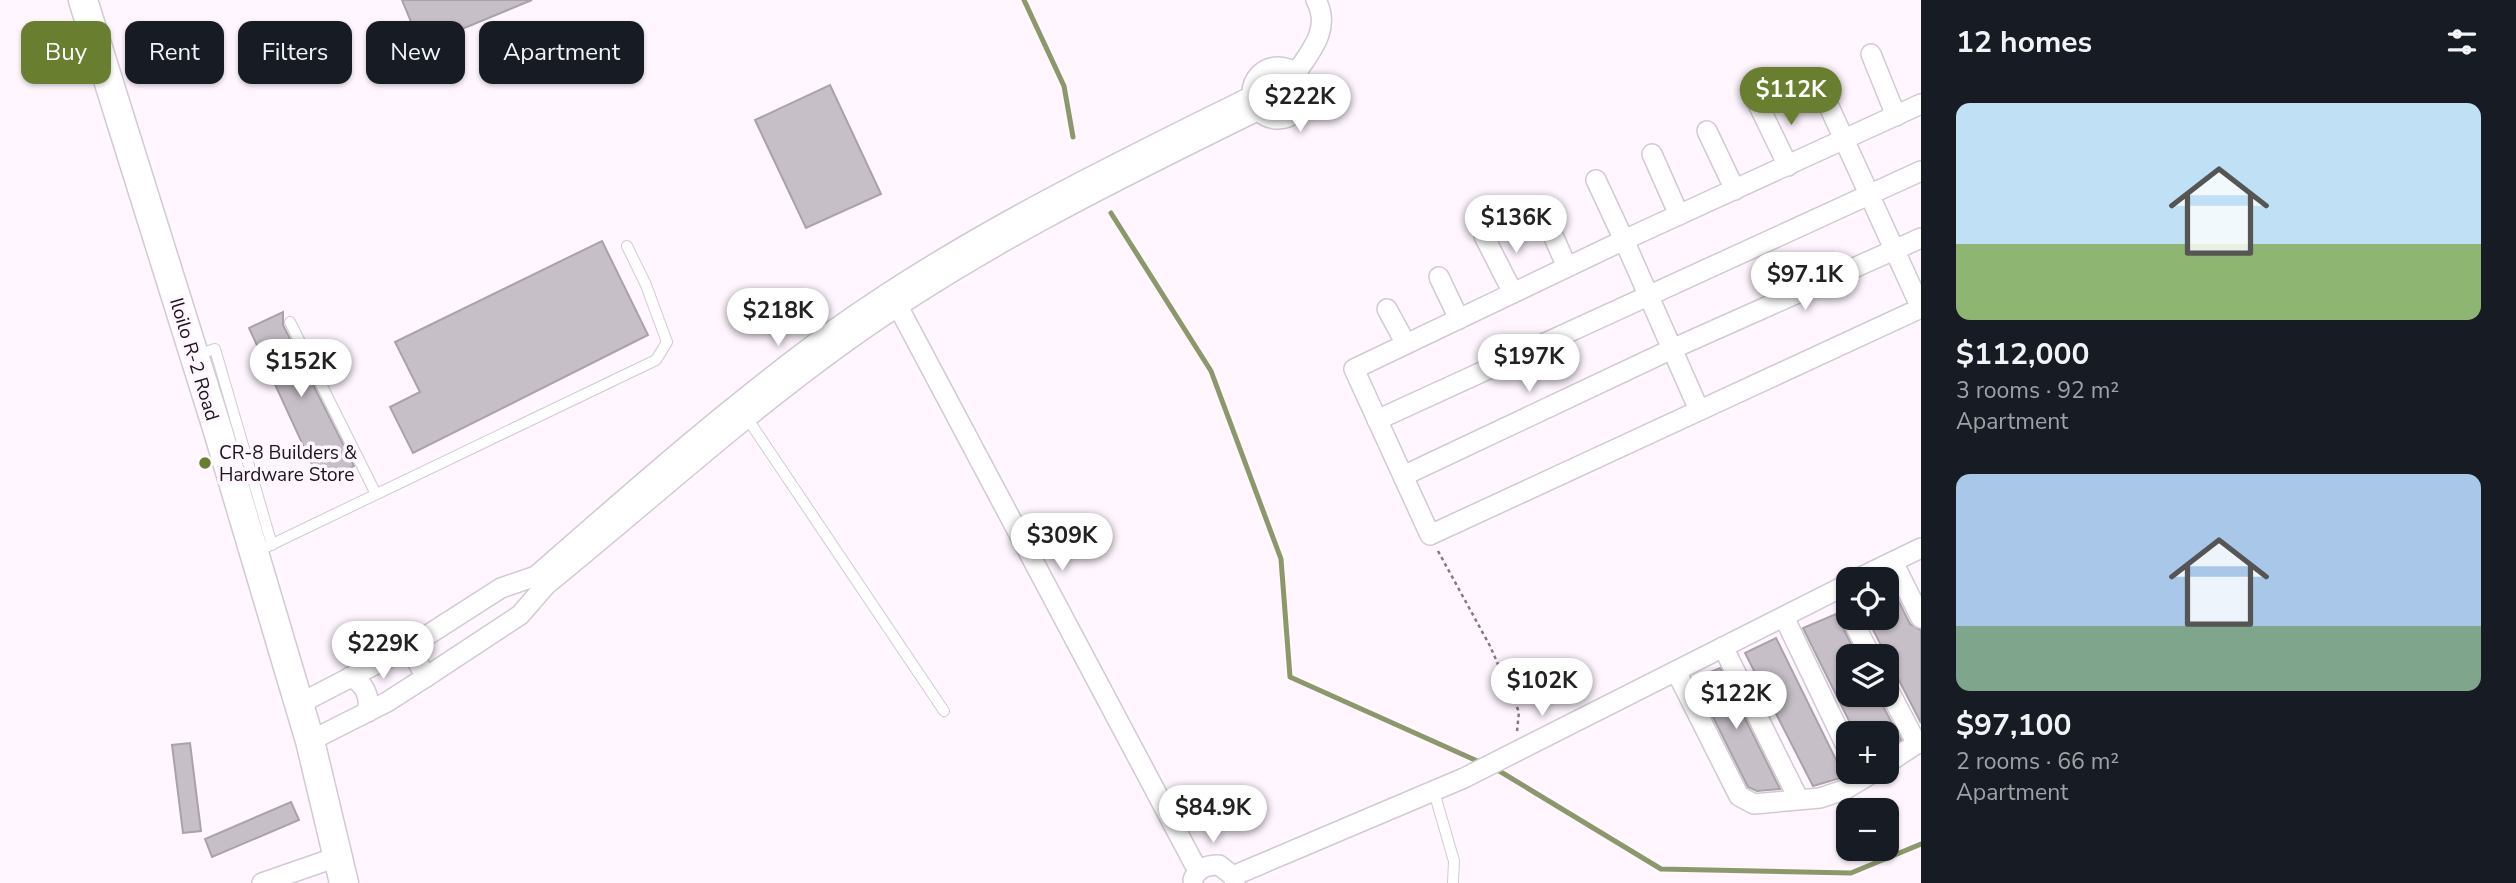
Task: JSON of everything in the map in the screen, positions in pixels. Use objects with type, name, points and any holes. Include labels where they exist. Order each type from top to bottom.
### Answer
[{"type":"main road","name":"Iloilo R-2 Road","points":[[83,0],[194,356],[263,549],[341,870]]},
{"type":"street","points":[[1296,73],[1321,32],[1323,13],[1316,0]]},
{"type":"street","points":[[1871,54],[1896,116]]},
{"type":"street","points":[[1270,68],[1288,68],[1296,73],[1304,88],[1305,96],[1297,111],[1290,116],[1273,119],[1255,103],[1256,79],[1270,68]]},
{"type":"street","points":[[1816,78],[1843,141],[1921,308],[1430,535],[1354,369],[1624,240],[1843,141],[1921,104]]},
{"type":"street","points":[[299,704],[409,647],[501,588],[536,576],[593,536],[676,466],[840,336],[926,280],[1017,224],[1255,103]]},
{"type":"street","points":[[1759,106],[1788,166]]},
{"type":"street","points":[[1707,131],[1735,190]]},
{"type":"street","points":[[1652,154],[1679,215]]},
{"type":"street","points":[[1377,420],[1647,294],[1921,171]]},
{"type":"street","points":[[1595,180],[1699,410]]},
{"type":"street","points":[[1540,206],[1567,267]]},
{"type":"street","points":[[1484,236],[1513,293]]},
{"type":"street","points":[[1403,476],[1672,349],[1921,238]]},
{"type":"street","points":[[1439,277],[1459,318]]},
{"type":"street","points":[[895,301],[1195,877],[1205,867],[1219,864],[1234,879],[1434,792],[1836,590]]},
{"type":"street","points":[[1387,309],[1406,344]]},
{"type":"street","points":[[310,741],[368,712],[520,615],[593,536]]},
{"type":"street","points":[[1882,567],[1921,548]]},
{"type":"street","points":[[1893,562],[1921,618]]},
{"type":"street","points":[[501,588],[520,615]]},
{"type":"street","points":[[1784,617],[1836,725]]},
{"type":"street","points":[[409,647],[426,677]]},
{"type":"street","points":[[1723,647],[1798,798]]},
{"type":"street","points":[[1676,671],[1739,796],[1754,804],[1820,797],[1844,790],[1852,784]]},
{"type":"street","points":[[350,677],[358,680],[366,690],[368,712]]},
{"type":"street","points":[[1899,707],[1919,742],[1899,755]]},
{"type":"street","points":[[262,883],[341,870]]},
{"type":"lane","points":[[263,549],[656,360],[667,342],[646,285],[626,246]]},
{"type":"lane","points":[[290,323],[376,494]]},
{"type":"lane","points":[[753,406],[944,711]]},
{"type":"lane","points":[[1434,792],[1454,861],[1453,883]]},
{"type":"path","points":[[1430,535],[1490,646],[1519,712],[1516,753]]},
{"type":"building","points":[[402,0],[532,0],[465,28],[465,21],[411,21]]},
{"type":"building","points":[[830,85],[881,194],[806,228],[755,120]]},
{"type":"building","points":[[602,241],[648,335],[413,453],[390,407],[420,392],[395,342]]},
{"type":"building","points":[[283,312],[283,325],[354,466],[320,482],[249,328]]},
{"type":"building","points":[[1899,602],[1910,624],[1921,630],[1921,723],[1899,680],[1899,644],[1880,644],[1873,630],[1899,630]]},
{"type":"building","points":[[1836,614],[1836,630],[1844,630],[1851,644],[1836,644],[1836,695],[1803,628]]},
{"type":"building","points":[[1776,638],[1836,760],[1836,779],[1813,786],[1745,653]]},
{"type":"building","points":[[1720,668],[1780,789],[1757,791],[1748,787],[1694,679]]},
{"type":"building","points":[[1842,707],[1883,707],[1891,721],[1849,721]]},
{"type":"building","points":[[190,743],[201,831],[183,833],[172,745]]},
{"type":"building","points":[[291,802],[299,820],[212,857],[205,839]]},
{"type":"waterway","points":[[1024,0],[1064,86],[1073,137]]},
{"type":"waterway","points":[[1111,213],[1211,371],[1281,559],[1290,677],[1484,764]]},
{"type":"waterway","points":[[1496,769],[1661,869],[1851,873],[1921,844]]},
{"type":"place","name":"CR-8 Builders & Hardware Store","points":[[205,463]]}]
